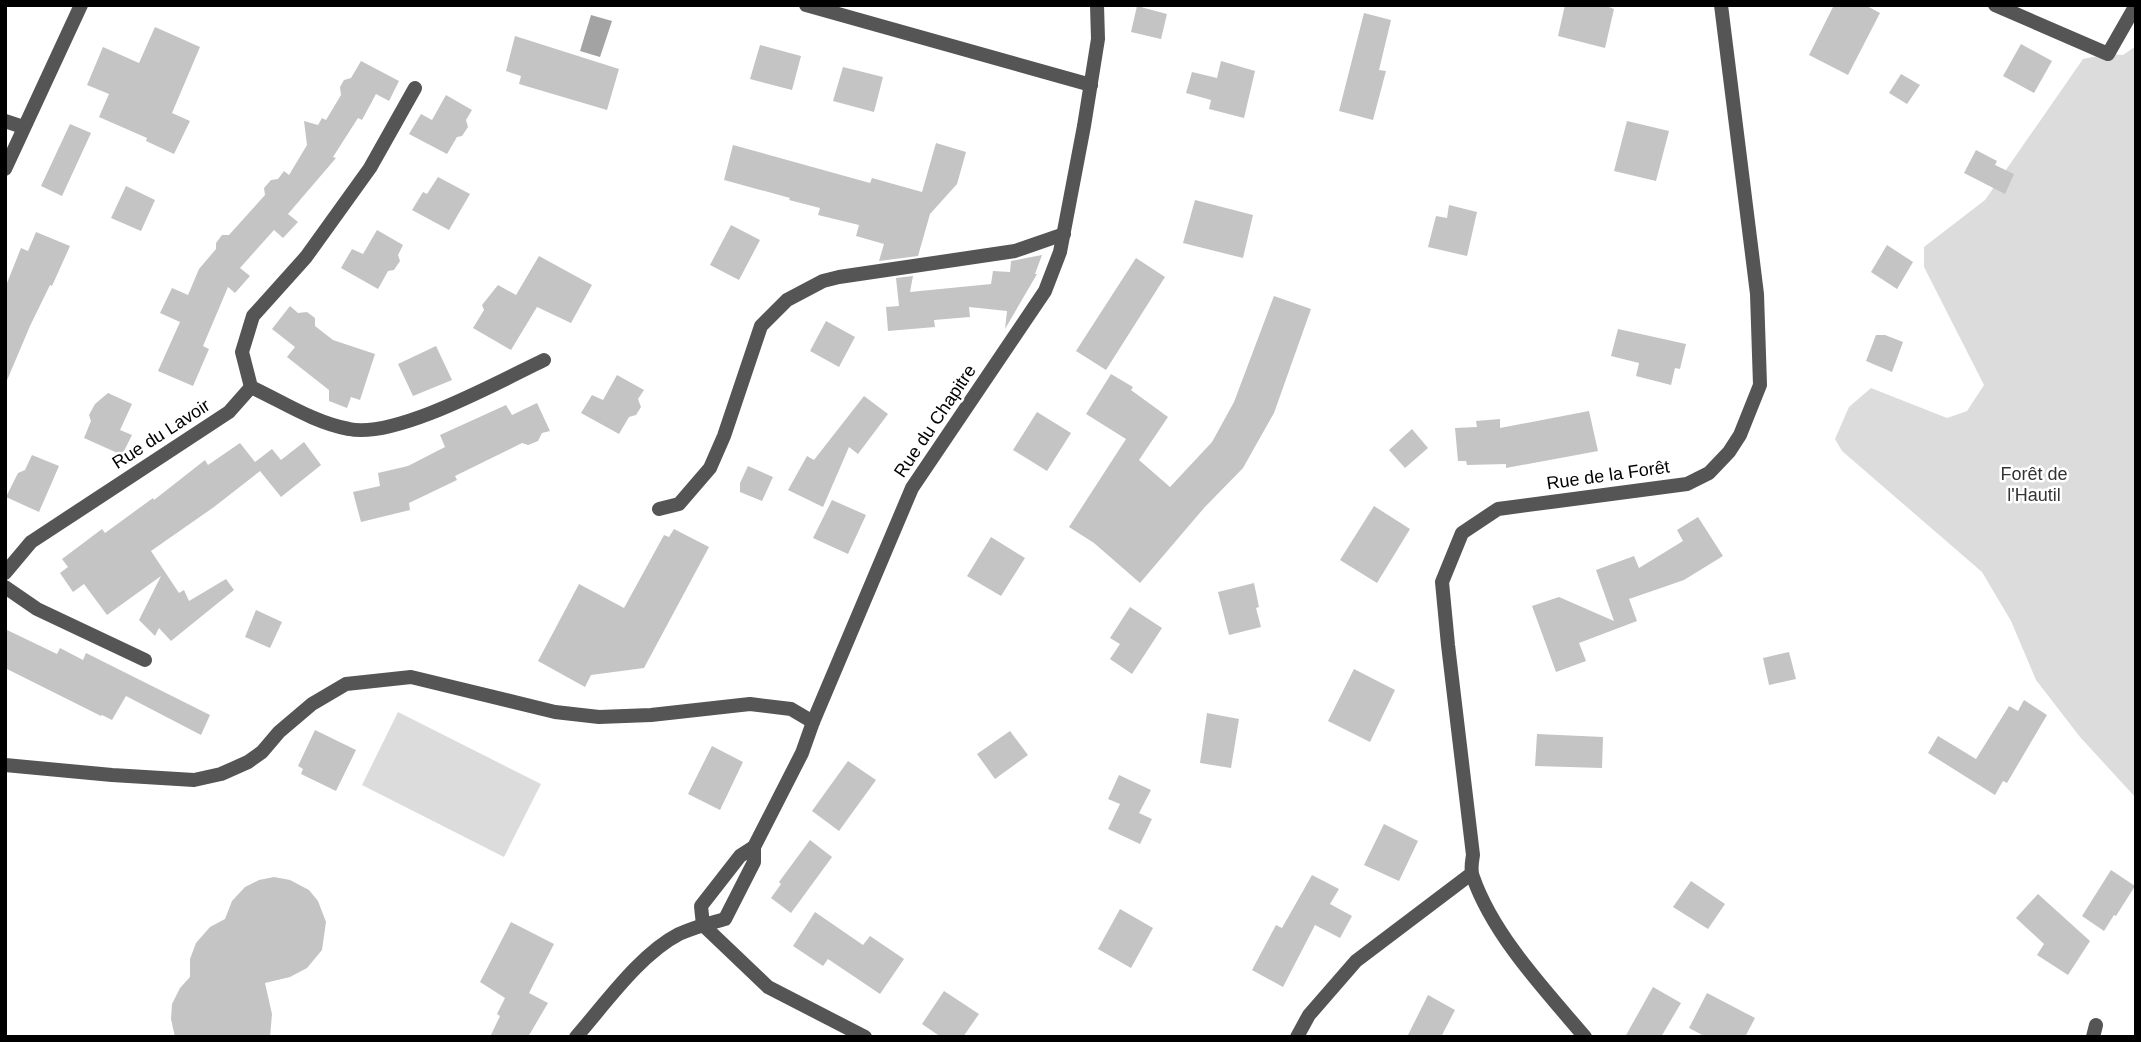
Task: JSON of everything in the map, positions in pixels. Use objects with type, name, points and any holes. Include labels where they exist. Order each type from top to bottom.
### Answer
[{"type":"street","points":[[5,169],[81,5]]},
{"type":"street","points":[[806,5],[1091,85]]},
{"type":"street","name":"Rue du Chapitre","points":[[754,848],[740,856],[701,906],[702,925],[725,919],[754,862],[754,848],[802,753],[912,488],[1045,292],[1064,234],[1091,85],[1098,39],[1097,5]]},
{"type":"street","name":"Rue de la Forêt","points":[[1581,1033],[1542,987],[1496,924],[1471,874],[1473,855],[1447,645],[1442,582],[1462,533],[1497,509],[1687,484],[1709,473],[1729,452],[1740,435],[1760,385],[1757,294],[1721,5]]},
{"type":"street","points":[[1996,5],[2108,54],[2136,5]]},
{"type":"street","points":[[415,88],[362,180],[306,257],[253,316],[242,352],[251,387],[314,418],[351,430],[370,429],[416,419],[544,360]]},
{"type":"street","points":[[5,121],[23,127]]},
{"type":"street","points":[[659,509],[678,504],[710,468],[724,436],[761,326],[787,300],[823,281],[839,277],[1015,251],[1064,234]]},
{"type":"street","name":"Rue du Lavoir","points":[[5,573],[31,542],[229,412],[251,387]]},
{"type":"street","points":[[5,587],[37,608],[145,660]]},
{"type":"street","points":[[5,765],[194,780],[221,774],[248,762],[312,704],[346,684],[411,677],[555,712],[599,717],[651,715],[750,704],[791,709],[813,722]]},
{"type":"street","points":[[1297,1037],[1309,1015],[1356,961],[1471,874]]},
{"type":"street","points":[[576,1037],[641,964],[677,935],[702,925],[768,987],[865,1037]]},
{"type":"green space","name":"Forêt de l'Hautil","points":[[2136,46],[2136,798],[2080,737],[2036,680],[2011,621],[1982,572],[1842,451],[1835,439],[1849,407],[1871,388],[1947,418],[1967,411],[1984,385],[1924,267],[1924,247],[1985,200],[2083,59],[2108,54],[2123,55]]},
{"type":"green space","points":[[398,712],[541,784],[504,857],[362,785]]},
{"type":"shaded area","points":[[591,15],[612,21],[600,57],[580,51]]},
{"type":"building","points":[[1565,5],[1604,5],[1614,9],[1605,48],[1558,36]]},
{"type":"building","points":[[1834,5],[1865,5],[1880,13],[1848,75],[1809,55]]},
{"type":"building","points":[[1137,6],[1167,14],[1161,39],[1131,32]]},
{"type":"building","points":[[1364,13],[1391,20],[1379,70],[1386,71],[1373,120],[1339,111]]},
{"type":"building","points":[[155,27],[200,47],[172,113],[190,121],[174,154],[146,141],[147,138],[99,117],[109,94],[87,85],[103,47],[139,63]]},
{"type":"building","points":[[515,36],[619,69],[607,110],[519,84],[521,76],[506,71]]},
{"type":"building","points":[[2021,44],[2052,61],[2034,93],[2003,76]]},
{"type":"building","points":[[760,45],[801,56],[792,90],[750,79]]},
{"type":"building","points":[[361,61],[399,81],[389,101],[376,94],[362,120],[358,118],[333,157],[336,158],[288,214],[298,222],[283,238],[274,230],[240,268],[250,276],[235,293],[228,287],[203,346],[209,349],[193,386],[158,371],[180,322],[160,313],[172,288],[188,295],[199,269],[216,249],[216,243],[222,235],[229,235],[265,195],[264,188],[271,180],[278,179],[284,171],[289,175],[307,145],[304,121],[318,125],[322,118],[326,120],[341,95],[340,87],[344,80],[351,78]]},
{"type":"building","points":[[1221,61],[1255,71],[1244,118],[1209,109],[1211,100],[1186,93],[1192,72],[1217,78]]},
{"type":"building","points":[[843,67],[883,77],[874,112],[833,101]]},
{"type":"building","points":[[1901,74],[1920,85],[1907,104],[1889,93]]},
{"type":"building","points":[[446,95],[472,110],[466,120],[468,127],[462,136],[457,137],[447,154],[409,134],[421,114],[432,120]]},
{"type":"building","points":[[1627,121],[1669,131],[1656,181],[1614,171]]},
{"type":"building","points":[[70,124],[91,133],[62,196],[41,186]]},
{"type":"building","points":[[936,143],[966,152],[957,184],[930,214],[918,256],[879,261],[884,244],[856,236],[859,225],[818,215],[820,208],[789,200],[790,198],[724,180],[733,145],[870,183],[872,178],[922,192]]},
{"type":"building","points":[[1976,150],[1997,161],[1995,165],[2014,174],[2005,194],[1964,173]]},
{"type":"building","points":[[438,177],[470,194],[449,230],[412,210],[423,192],[427,194]]},
{"type":"building","points":[[126,186],[155,200],[141,231],[111,218]]},
{"type":"building","points":[[1195,200],[1253,215],[1243,258],[1183,243]]},
{"type":"building","points":[[1449,205],[1477,212],[1467,256],[1428,247],[1436,216],[1447,218]]},
{"type":"building","points":[[731,225],[760,240],[739,280],[710,265]]},
{"type":"building","points":[[377,230],[403,245],[398,255],[400,261],[394,270],[388,271],[378,289],[341,268],[352,249],[363,254]]},
{"type":"building","points":[[36,232],[70,246],[30,326],[5,385],[5,288],[21,248],[28,251]]},
{"type":"building","points":[[1887,245],[1913,262],[1897,289],[1871,272]]},
{"type":"building","points":[[1042,255],[1037,274],[1005,329],[1007,311],[969,307],[970,317],[934,320],[935,327],[888,331],[886,307],[899,306],[896,278],[913,276],[910,292],[991,284],[993,271],[1010,272],[1011,261]]},
{"type":"building","points":[[539,256],[592,285],[571,323],[537,307],[511,350],[473,328],[484,310],[482,305],[498,285],[516,295]]},
{"type":"building","points":[[1136,258],[1165,277],[1106,370],[1076,351]]},
{"type":"building","points":[[1274,296],[1311,309],[1274,413],[1243,468],[1204,508],[1140,583],[1094,543],[1069,527],[1126,439],[1086,414],[1111,374],[1133,387],[1131,390],[1168,417],[1139,460],[1170,487],[1212,442],[1234,402]]},
{"type":"building","points":[[290,306],[298,313],[307,312],[315,318],[315,326],[333,340],[375,354],[360,400],[351,397],[347,408],[329,401],[329,390],[287,357],[295,347],[272,329]]},
{"type":"building","points":[[826,321],[855,337],[839,367],[810,351]]},
{"type":"building","points":[[1618,329],[1686,344],[1680,369],[1675,368],[1671,385],[1636,376],[1639,363],[1611,356]]},
{"type":"building","points":[[1876,335],[1885,335],[1903,342],[1892,372],[1866,361]]},
{"type":"building","points":[[436,346],[452,380],[413,396],[398,364]]},
{"type":"building","points":[[617,375],[644,390],[638,399],[641,407],[636,415],[629,417],[619,434],[581,413],[592,395],[603,400]]},
{"type":"building","points":[[108,393],[132,404],[120,430],[132,435],[122,455],[84,438],[91,421],[89,415],[95,404]]},
{"type":"building","points":[[864,396],[888,414],[858,454],[849,447],[823,507],[788,490],[807,456],[814,460]]},
{"type":"building","points":[[537,403],[550,431],[542,433],[538,441],[528,445],[522,443],[455,476],[457,480],[409,503],[410,510],[361,522],[353,492],[380,486],[378,473],[408,466],[445,447],[440,435],[506,405],[512,415]]},
{"type":"building","points":[[1589,411],[1598,451],[1506,468],[1506,464],[1467,465],[1466,461],[1458,461],[1455,428],[1477,427],[1476,421],[1500,419],[1500,428]]},
{"type":"building","points":[[1037,412],[1071,433],[1047,471],[1013,450]]},
{"type":"building","points":[[1412,429],[1428,448],[1405,468],[1389,450]]},
{"type":"building","points":[[304,442],[321,465],[281,497],[260,471],[151,551],[179,593],[184,590],[189,601],[226,579],[234,590],[171,641],[159,628],[155,636],[139,620],[161,576],[107,615],[84,584],[73,592],[60,573],[68,567],[62,559],[102,529],[105,533],[153,498],[154,500],[205,460],[208,465],[240,443],[255,462],[272,449],[281,460]]},
{"type":"building","points":[[32,455],[59,466],[39,512],[6,497],[18,473],[25,470]]},
{"type":"building","points":[[748,466],[773,477],[762,501],[740,492],[740,483]]},
{"type":"building","points":[[832,500],[866,515],[848,554],[813,538]]},
{"type":"building","points":[[1374,506],[1410,529],[1377,583],[1340,560]]},
{"type":"building","points":[[1698,517],[1723,556],[1684,580],[1629,599],[1637,621],[1579,643],[1586,661],[1556,672],[1532,606],[1559,597],[1614,621],[1596,570],[1634,556],[1639,568],[1683,541],[1677,530]]},
{"type":"building","points":[[674,529],[709,547],[644,668],[591,675],[585,687],[538,661],[579,584],[624,608],[664,535],[669,537]]},
{"type":"building","points":[[991,537],[1025,558],[1001,596],[967,576]]},
{"type":"building","points":[[1254,583],[1261,627],[1229,635],[1218,592]]},
{"type":"building","points":[[1130,607],[1162,628],[1132,674],[1110,659],[1120,644],[1110,638]]},
{"type":"building","points":[[256,610],[282,622],[270,648],[245,637]]},
{"type":"building","points":[[5,629],[57,654],[60,648],[83,660],[86,653],[210,715],[201,735],[126,696],[112,720],[5,668]]},
{"type":"building","points":[[1789,652],[1796,679],[1769,685],[1763,658]]},
{"type":"building","points":[[1354,669],[1395,690],[1370,742],[1328,721]]},
{"type":"building","points":[[2024,700],[2047,715],[2007,783],[2003,781],[1995,795],[1928,753],[1938,736],[1976,759],[2009,706],[2018,711]]},
{"type":"building","points":[[1207,713],[1239,719],[1231,768],[1200,763]]},
{"type":"building","points":[[315,730],[356,750],[336,791],[301,774],[303,769],[298,766]]},
{"type":"building","points":[[1010,731],[1028,755],[995,779],[977,754]]},
{"type":"building","points":[[1537,734],[1603,737],[1602,768],[1535,766]]},
{"type":"building","points":[[712,746],[743,762],[720,810],[688,794]]},
{"type":"building","points":[[848,761],[876,780],[839,831],[812,811]]},
{"type":"building","points":[[1119,775],[1151,790],[1139,813],[1152,819],[1140,844],[1108,829],[1120,804],[1108,799]]},
{"type":"building","points":[[1384,824],[1418,841],[1399,881],[1364,865]]},
{"type":"building","points":[[810,840],[832,857],[791,913],[771,898],[781,884],[779,882]]},
{"type":"building","points":[[2111,870],[2135,886],[2104,931],[2082,916]]},
{"type":"building","points":[[1312,875],[1339,889],[1330,904],[1352,916],[1340,938],[1315,925],[1283,987],[1252,970],[1276,925],[1282,928]]},
{"type":"building","points":[[274,877],[290,880],[309,890],[318,901],[326,922],[322,950],[307,968],[290,977],[265,983],[272,1014],[270,1037],[175,1037],[171,1019],[172,1004],[180,988],[190,977],[190,959],[196,943],[210,927],[225,919],[232,901],[245,887]]},
{"type":"building","points":[[1691,881],[1725,904],[1708,929],[1673,907]]},
{"type":"building","points":[[2038,894],[2090,941],[2068,975],[2037,955],[2044,944],[2016,918]]},
{"type":"building","points":[[1120,909],[1153,928],[1131,968],[1098,949]]},
{"type":"building","points":[[815,912],[863,945],[870,936],[904,959],[880,994],[828,959],[823,966],[793,946]]},
{"type":"building","points":[[511,922],[554,944],[529,993],[548,1003],[528,1037],[490,1037],[505,998],[480,982]]},
{"type":"building","points":[[1653,987],[1681,1003],[1661,1037],[1625,1037]]},
{"type":"building","points":[[944,991],[979,1014],[963,1037],[941,1037],[922,1024]]},
{"type":"building","points":[[1707,993],[1755,1018],[1745,1037],[1706,1037],[1689,1028]]},
{"type":"building","points":[[1428,995],[1455,1010],[1441,1037],[1407,1037]]}]
